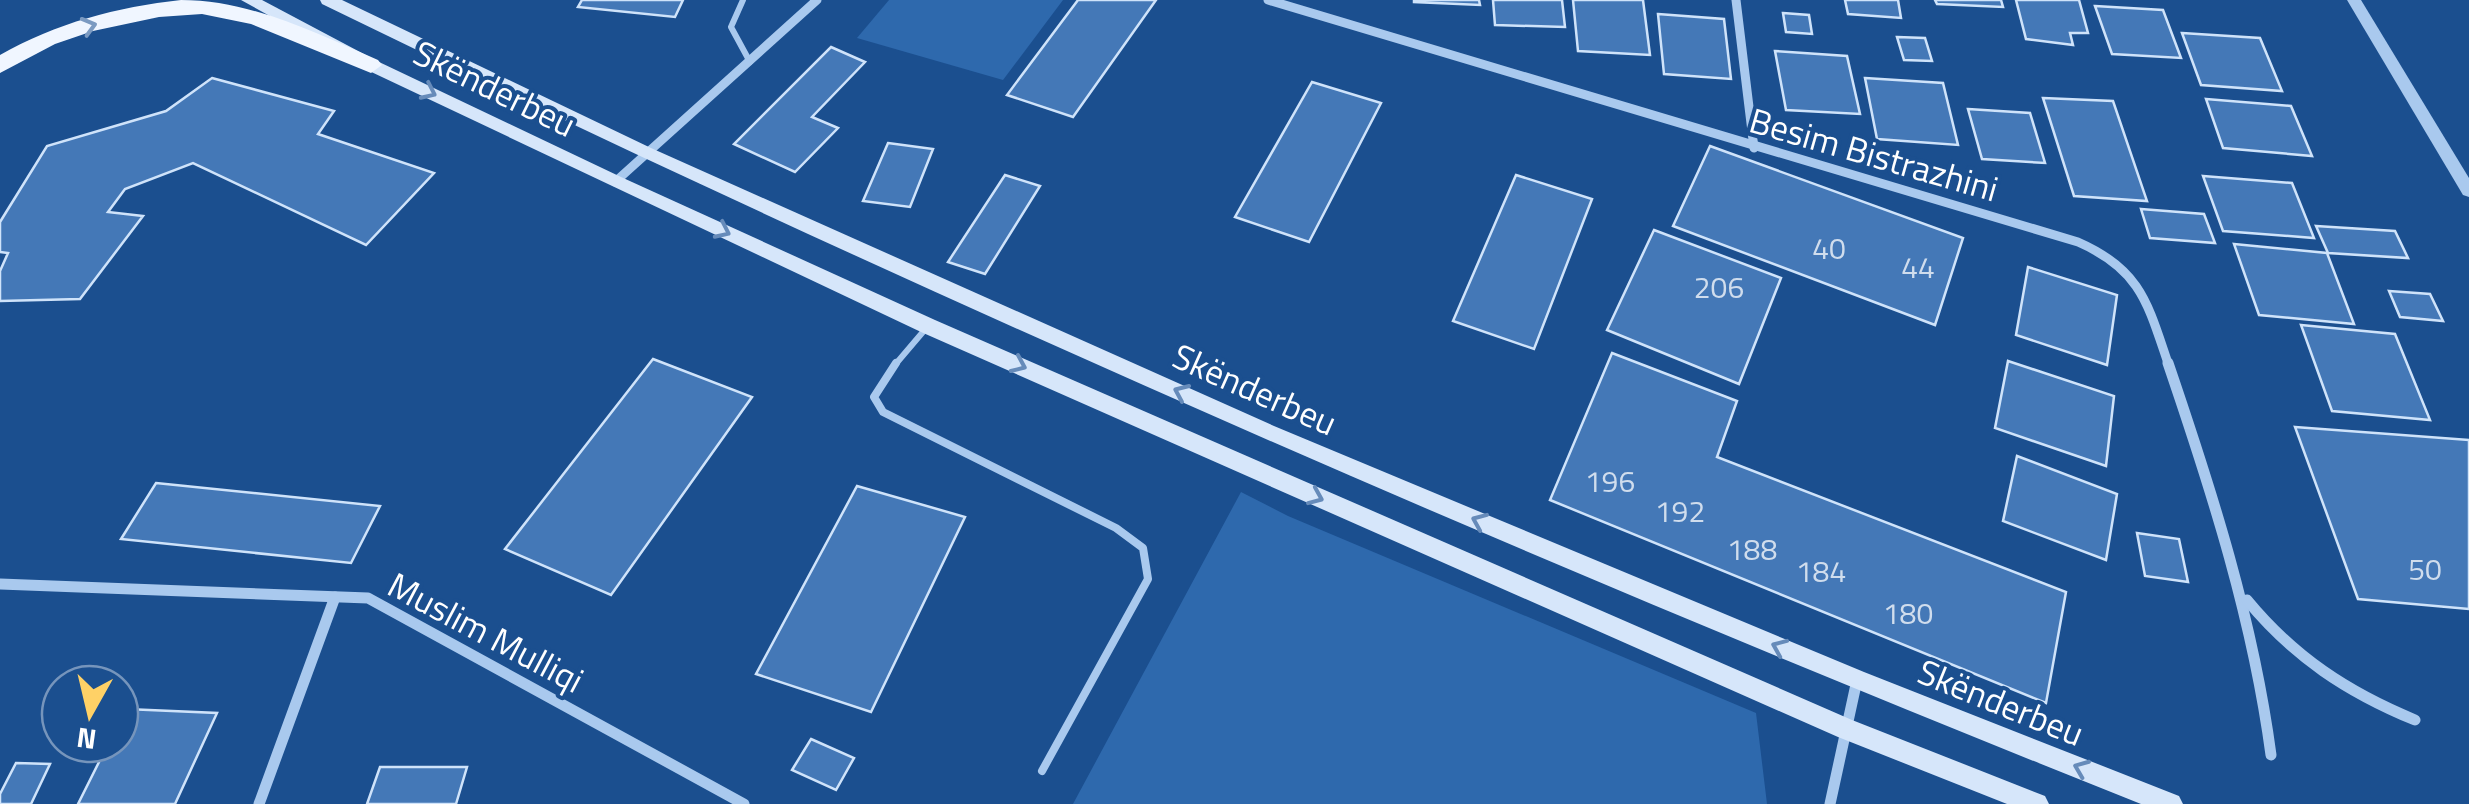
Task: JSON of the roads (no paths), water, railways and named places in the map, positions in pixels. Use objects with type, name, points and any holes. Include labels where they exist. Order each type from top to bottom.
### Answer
[{"type":"main road","name":"Skënderbeu","points":[[249,0],[615,182],[928,326],[1846,729],[2037,804]]},
{"type":"main road","name":"Skënderbeu","points":[[328,0],[645,153],[1267,432],[1857,680],[2171,804]]},
{"type":"main road","points":[[0,64],[54,36],[116,19],[175,9],[218,8],[371,64]]},
{"type":"street","points":[[615,182],[817,0]]},
{"type":"street","name":"Besim Bistrazhini","points":[[1268,0],[2078,242],[2123,266],[2139,283],[2148,302],[2243,596],[2261,670],[2270,756]]},
{"type":"street","points":[[1736,0],[1754,148]]},
{"type":"street","points":[[2354,0],[2469,191]]},
{"type":"street","name":"Muslim Mulliqi","points":[[0,584],[368,598],[744,804]]},
{"type":"street","points":[[2243,596],[2272,632],[2309,666],[2352,695],[2415,720]]},
{"type":"street","points":[[258,804],[335,597]]},
{"type":"street","points":[[1830,804],[1857,680]]},
{"type":"lane","points":[[743,0],[730,27],[750,62]]},
{"type":"lane","points":[[928,326],[882,380],[874,398],[883,412],[1116,528],[1144,548],[1148,579],[1042,770]]}]
